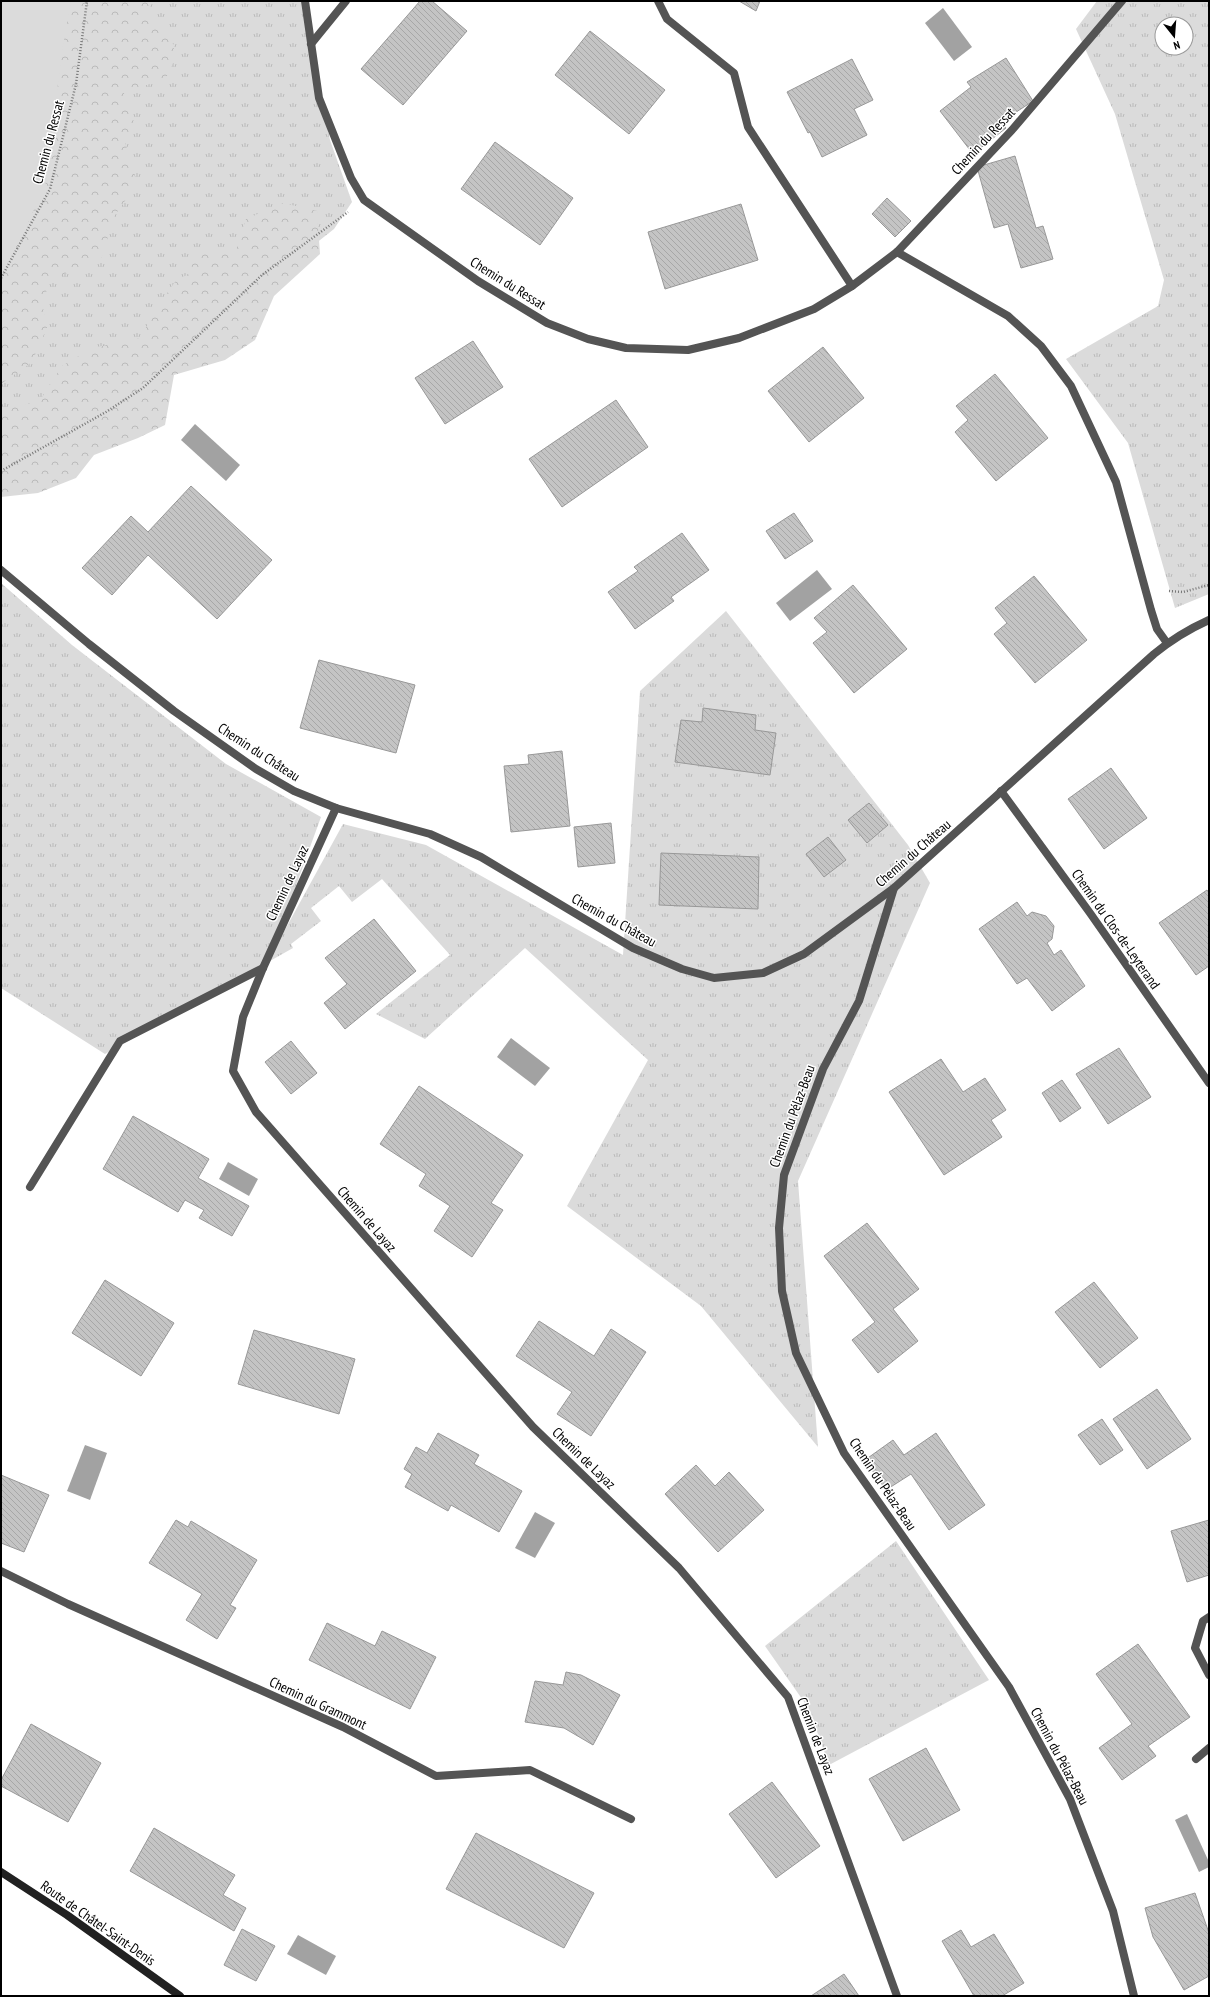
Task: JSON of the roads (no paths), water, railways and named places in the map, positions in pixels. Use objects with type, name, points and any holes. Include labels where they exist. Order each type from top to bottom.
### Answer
[{"type":"street","name":"Chemin du Ressat","points":[[305,1],[319,98],[351,178],[364,200],[478,281],[547,323],[588,339],[626,348],[688,350],[739,338],[814,309],[852,286],[897,252],[1012,130],[1122,1]]},
{"type":"street","points":[[311,44],[346,1]]},
{"type":"street","points":[[658,1],[667,19],[734,73],[748,127],[852,286]]},
{"type":"street","points":[[897,252],[1008,316],[1041,346],[1071,386],[1116,482],[1157,629],[1167,643]]},
{"type":"street","name":"Chemin du Château","points":[[1,570],[89,644],[174,711],[256,769],[294,791],[336,808],[430,834],[481,857],[633,948],[682,969],[714,978],[763,973],[804,954],[894,888],[1167,643],[1193,627],[1209,620]]},
{"type":"street","name":"Chemin du Clos-de-Leyterand","points":[[1001,791],[1090,913],[1209,1083]]},
{"type":"street","name":"Chemin de Layaz","points":[[336,808],[263,968],[243,1017],[233,1071],[256,1112],[533,1428],[679,1568],[788,1697],[897,1996]]},
{"type":"street","name":"Chemin du Pélaz-Beau","points":[[894,888],[859,1001],[823,1069],[784,1174],[779,1228],[782,1291],[796,1353],[844,1452],[1009,1687],[1070,1799],[1113,1911],[1134,1996]]},
{"type":"street","points":[[30,1187],[120,1041],[263,968]]},
{"type":"street","name":"Chemin du Grammont","points":[[1,1571],[68,1604],[343,1728],[436,1776],[530,1770],[631,1819]]},
{"type":"street","points":[[1209,1617],[1203,1621],[1195,1648],[1209,1675]]},
{"type":"street","points":[[1196,1759],[1209,1748]]},
{"type":"street","name":"Route de Châtel-Saint-Denis","points":[[1,1872],[67,1915],[180,1996]]}]
